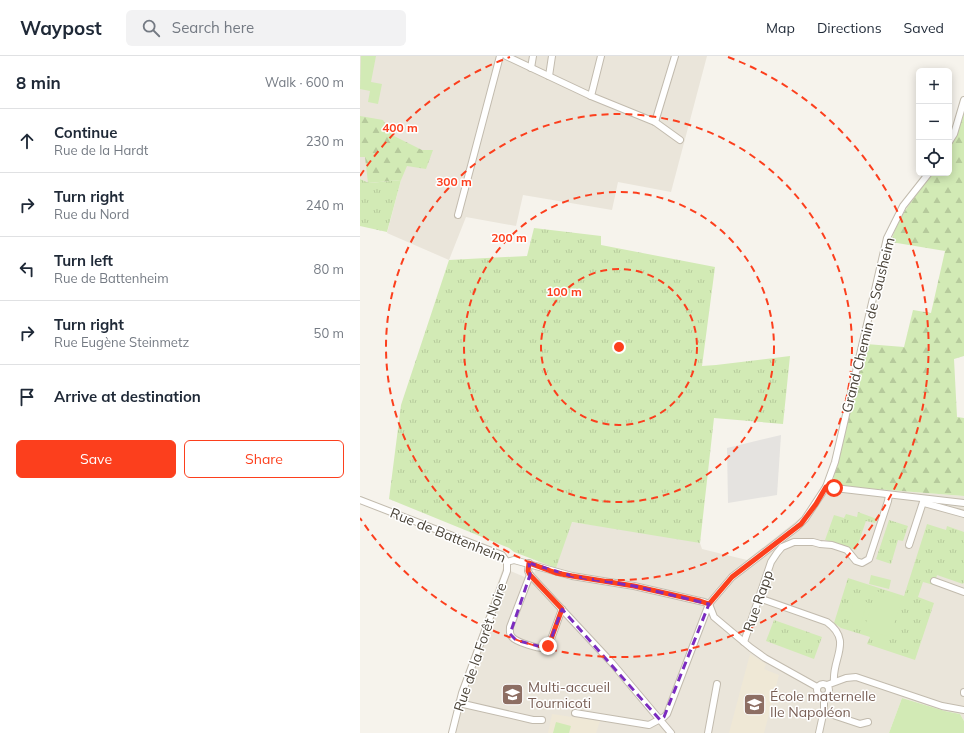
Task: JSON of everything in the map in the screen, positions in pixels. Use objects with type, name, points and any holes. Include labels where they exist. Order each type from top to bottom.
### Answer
[{"type":"street","points":[[458,215],[500,56]]},
{"type":"street","points":[[506,56],[591,96],[655,122],[680,140]]},
{"type":"street","points":[[531,68],[533,56]]},
{"type":"street","points":[[548,76],[552,56]]},
{"type":"street","points":[[591,96],[601,56]]},
{"type":"street","points":[[655,122],[675,56]]},
{"type":"street","points":[[950,140],[954,134],[964,100]]},
{"type":"street","name":"Grand Chemin de Sausheim","points":[[660,720],[667,714],[709,604],[732,577],[801,524],[816,504],[826,487],[835,462],[887,238],[903,206],[926,176]]},
{"type":"street","points":[[826,487],[924,501],[964,503],[962,514],[924,501]]},
{"type":"street","name":"Rue Rapp","points":[[744,642],[771,562],[780,549],[790,543],[813,542],[832,545],[847,550],[856,561],[862,563],[866,562],[869,559],[889,495]]},
{"type":"street","name":"Rue de Battenheim","points":[[360,500],[502,555],[507,562],[514,560],[529,563],[556,573],[634,586],[709,604]]},
{"type":"street","points":[[909,545],[924,501]]},
{"type":"street","name":"Rue de la Forêt Noire","points":[[452,733],[459,703],[507,571],[507,562]]},
{"type":"street","points":[[529,563],[528,571],[530,575],[672,733]]},
{"type":"street","points":[[530,575],[510,628],[510,634],[513,638],[540,648],[545,648],[550,642],[562,609]]},
{"type":"street","points":[[934,581],[964,592]]},
{"type":"street","points":[[759,598],[823,620],[834,627],[839,634],[841,644],[834,681]]},
{"type":"street","points":[[709,604],[714,617],[744,642],[765,658],[817,687]]},
{"type":"street","points":[[703,619],[714,617]]},
{"type":"street","points":[[817,687],[822,684],[827,685],[834,681],[856,677],[942,706],[964,710]]},
{"type":"street","points":[[708,733],[717,684]]},
{"type":"street","points":[[819,733],[824,712],[824,697],[829,692],[827,685]]},
{"type":"street","points":[[817,687],[817,693],[824,697]]},
{"type":"street","points":[[459,703],[533,720],[542,720]]},
{"type":"street","points":[[824,712],[860,724],[868,722]]},
{"type":"street","points":[[575,713],[649,725],[660,720]]},
{"type":"highlighted area","points":[[529,563],[572,576],[634,586],[709,604],[664,717],[660,720],[562,609],[550,642],[545,648],[516,640],[510,634],[530,575]]},
{"type":"shaded area","points":[[360,56],[707,56],[671,192],[618,182],[612,210],[523,195],[516,226],[466,217],[449,260],[387,233],[401,180],[368,183],[360,179]]},
{"type":"shaded area","points":[[781,435],[777,495],[728,503],[727,448]]},
{"type":"shaded area","points":[[825,485],[964,496],[964,721],[960,714],[902,698],[889,733],[449,733],[456,701],[503,568],[532,580],[538,561],[556,567],[571,522],[666,535],[700,543],[702,549],[747,560],[804,515]]},
{"type":"shaded area","name":"École maternelle Ile Napoléon","points":[[750,654],[766,664],[764,669],[779,675],[764,733],[729,733]]},
{"type":"shaded area","points":[[552,714],[600,721],[596,733],[548,733]]},
{"type":"green space","points":[[361,56],[376,56],[371,82],[382,84],[378,104],[368,102],[370,91],[360,89]]},
{"type":"green space","points":[[964,111],[964,356],[954,359],[957,417],[964,418],[964,496],[837,486],[833,480],[866,344],[904,347],[913,310],[931,313],[945,251],[891,242],[898,223],[931,176],[952,176],[952,143],[958,131]]},
{"type":"green space","points":[[360,116],[383,120],[392,135],[422,150],[433,150],[426,169],[407,166],[401,180],[368,183],[365,157],[360,157]]},
{"type":"green space","points":[[360,179],[369,183],[401,180],[387,232],[360,226]]},
{"type":"green space","points":[[534,228],[601,236],[601,245],[715,267],[702,366],[790,356],[783,424],[714,418],[700,543],[572,522],[556,568],[514,552],[509,548],[389,499],[401,405],[449,260],[527,256]]},
{"type":"green space","points":[[858,512],[877,519],[875,523],[866,521],[856,550],[825,540],[834,515],[844,518],[846,514],[857,517]]},
{"type":"green space","points":[[889,520],[908,526],[903,541],[898,540],[891,564],[876,559]]},
{"type":"green space","points":[[927,524],[946,530],[947,526],[964,532],[964,582],[963,584],[937,575],[934,585],[923,582],[918,597],[934,603],[915,660],[867,644],[870,637],[841,628],[834,623],[848,578],[904,596]]},
{"type":"green space","points":[[871,575],[891,580],[889,589],[869,584]]},
{"type":"green space","points":[[876,591],[902,599],[890,637],[864,629]]},
{"type":"green space","points":[[855,599],[867,602],[861,623],[849,619]]},
{"type":"green space","points":[[774,620],[822,637],[814,659],[766,641]]},
{"type":"green space","points":[[902,698],[960,714],[964,721],[964,733],[889,733]]},
{"type":"green space","points":[[556,722],[571,726],[569,733],[553,733]]},
{"type":"place","name":"Multi-accueil Tournicoti","points":[[513,695]]},
{"type":"place","name":"École maternelle Ile Napoléon","points":[[754,704]]},
{"type":"route","points":[[548,646],[562,609],[530,575],[528,571],[529,563],[556,573],[634,586],[709,604],[732,577],[801,524],[816,504],[826,487],[834,488]]}]
